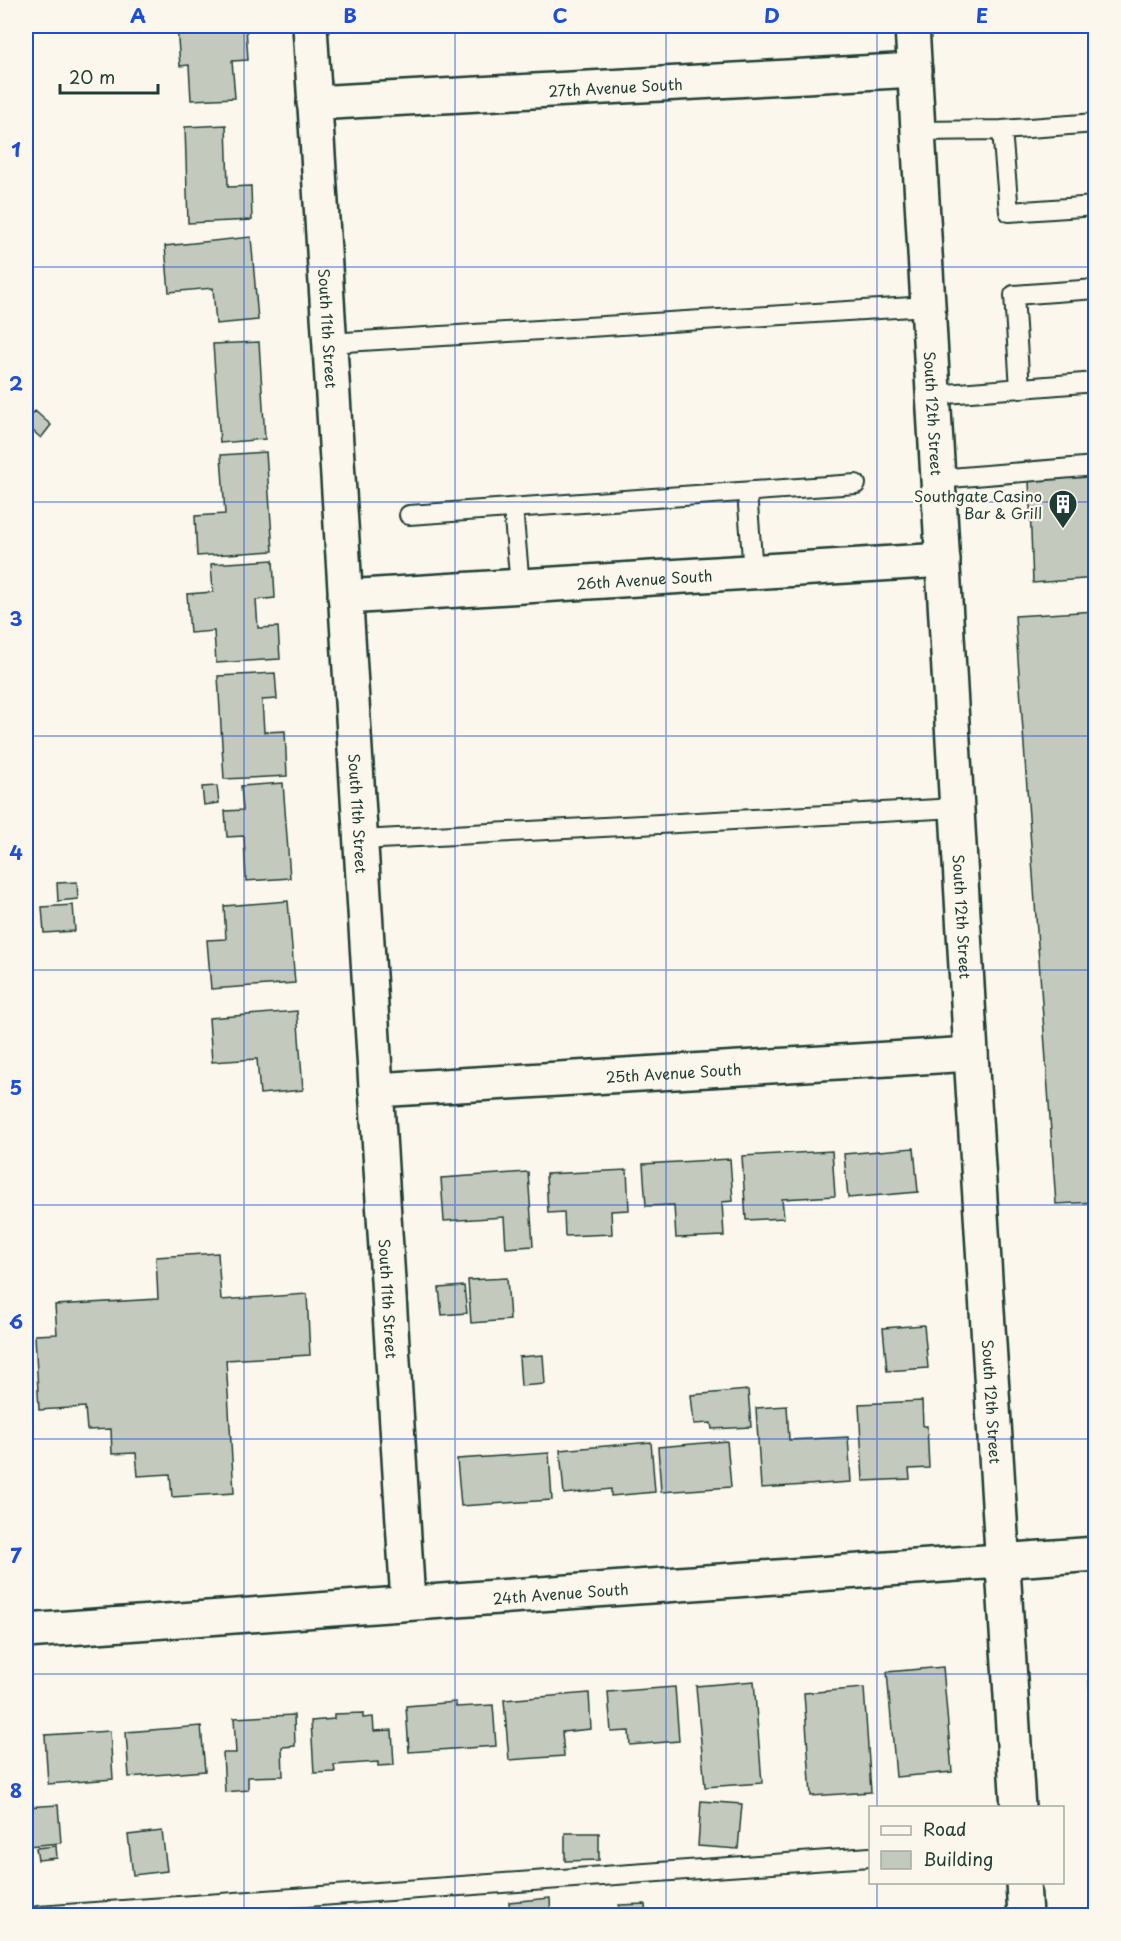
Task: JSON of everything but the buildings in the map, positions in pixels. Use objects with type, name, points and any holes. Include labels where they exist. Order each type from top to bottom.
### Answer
[{"type":"street","name":"South 11th Street","points":[[310,26],[408,1602]]},
{"type":"street","name":"South 12th Street","points":[[912,26],[971,1054],[1018,1806]]},
{"type":"street","name":"27th Avenue South","points":[[314,103],[915,70]]},
{"type":"street","name":"26th Avenue South","points":[[345,597],[943,560]]},
{"type":"street","name":"25th Avenue South","points":[[376,1090],[971,1054]]},
{"type":"street","name":"24th Avenue South","points":[[26,1631],[1095,1554]]},
{"type":"street","points":[[1023,1884],[1025,1916]]},
{"type":"lane","points":[[919,131],[1002,130],[1095,123]]},
{"type":"lane","points":[[1002,130],[1009,212],[1095,206]]},
{"type":"lane","points":[[1020,389],[1014,295],[1095,289]]},
{"type":"lane","points":[[329,343],[928,306]]},
{"type":"lane","points":[[933,395],[1095,382]]},
{"type":"lane","points":[[938,479],[1095,466]]},
{"type":"lane","points":[[409,515],[856,484]]},
{"type":"lane","points":[[747,492],[753,572]]},
{"type":"lane","points":[[513,508],[520,586]]},
{"type":"lane","points":[[361,840],[957,808]]},
{"type":"lane","points":[[38,1916],[869,1857]]},
{"type":"place","name":"Southgate Casino Bar & Grill","points":[[1063,530]]}]
